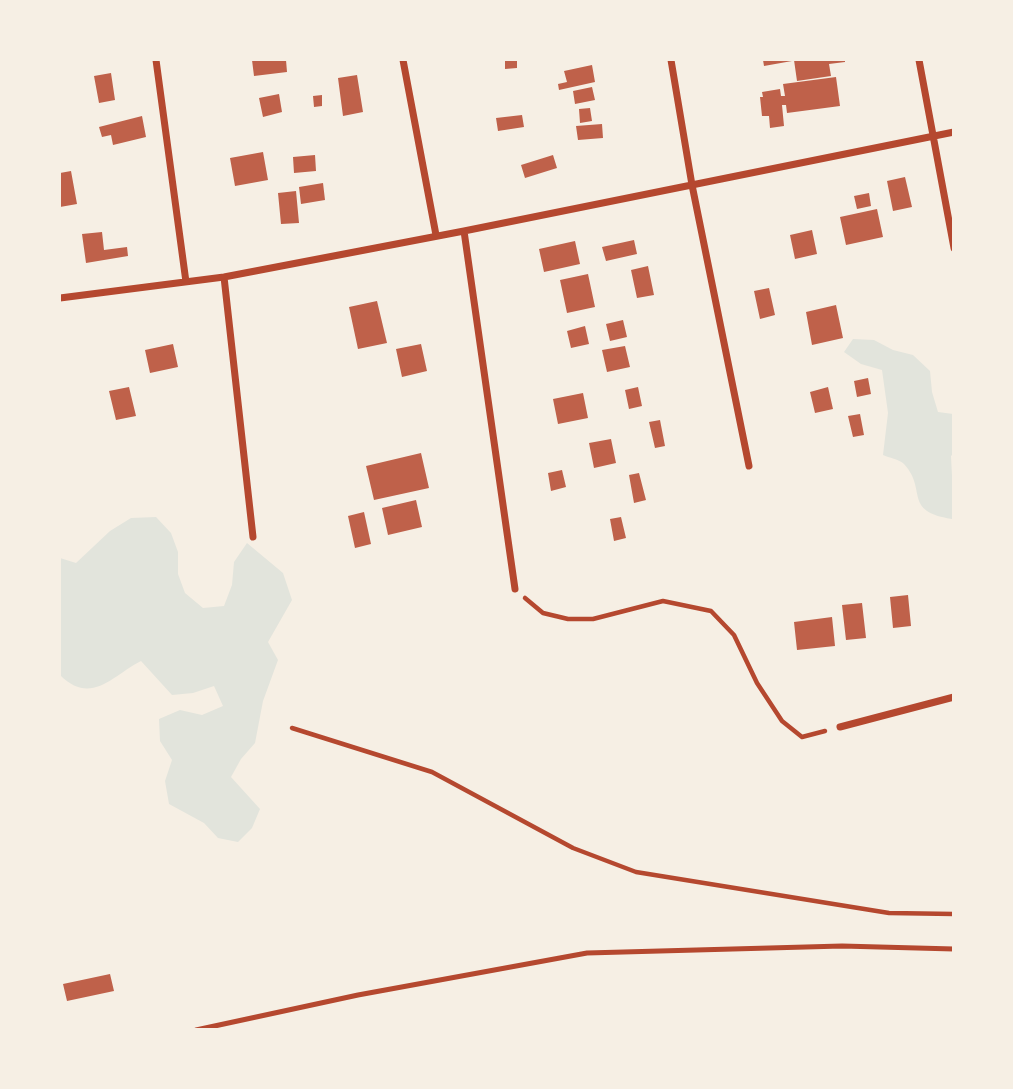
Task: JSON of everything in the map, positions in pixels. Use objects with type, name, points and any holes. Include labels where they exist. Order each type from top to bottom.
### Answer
[{"type":"street","points":[[156,60],[186,282]]},
{"type":"street","points":[[403,60],[436,235]]},
{"type":"street","points":[[671,60],[692,185],[749,466]]},
{"type":"street","points":[[919,60],[954,248]]},
{"type":"street","points":[[60,298],[224,277],[954,132]]},
{"type":"street","points":[[464,231],[515,589]]},
{"type":"street","points":[[224,277],[253,537]]},
{"type":"street","points":[[840,727],[954,697]]},
{"type":"lane","points":[[196,1030],[358,995],[587,953],[842,946],[954,949]]},
{"type":"path","points":[[515,589],[542,613],[568,619],[593,619],[663,601],[711,611],[734,635],[757,683],[782,721],[802,737],[840,727]]},
{"type":"path","points":[[292,728],[432,772],[573,848],[636,872],[889,913],[954,914]]},
{"type":"shaded area","points":[[853,339],[874,340],[893,350],[913,355],[930,371],[938,412],[953,414],[952,519],[927,511],[921,505],[915,482],[904,464],[883,455],[888,413],[882,370],[861,364],[844,352]]},
{"type":"shaded area","points":[[156,517],[171,533],[178,552],[178,574],[185,593],[203,608],[224,606],[232,585],[234,562],[247,543],[283,573],[292,600],[268,642],[278,660],[263,701],[255,743],[241,759],[231,777],[260,809],[252,828],[238,842],[218,838],[204,823],[169,804],[165,781],[172,760],[160,741],[159,719],[180,710],[202,715],[223,706],[214,686],[193,693],[172,695],[141,661],[111,680],[92,688],[71,684],[60,675],[60,558],[76,563],[110,531],[131,518]]},
{"type":"building","points":[[252,60],[286,60],[287,72],[254,76]]},
{"type":"building","points":[[505,60],[517,60],[517,68],[505,69]]},
{"type":"building","points":[[763,60],[792,60],[792,61],[764,66]]},
{"type":"building","points":[[794,60],[845,62],[829,64],[831,76],[797,81]]},
{"type":"building","points":[[592,65],[595,82],[559,90],[558,84],[567,82],[564,71]]},
{"type":"building","points":[[111,73],[115,100],[99,103],[94,76]]},
{"type":"building","points":[[357,75],[363,112],[343,116],[338,78]]},
{"type":"building","points":[[836,77],[840,106],[787,113],[786,105],[782,105],[784,126],[770,128],[769,116],[762,116],[762,92],[780,89],[781,96],[785,96],[783,84]]},
{"type":"building","points":[[592,87],[595,100],[575,104],[573,91]]},
{"type":"building","points":[[279,94],[282,112],[263,117],[259,98]]},
{"type":"building","points":[[322,95],[322,106],[314,107],[313,96]]},
{"type":"building","points":[[590,108],[592,121],[580,123],[579,109]]},
{"type":"building","points":[[522,115],[524,127],[498,131],[496,118]]},
{"type":"building","points":[[142,116],[146,137],[113,145],[111,135],[102,137],[99,127]]},
{"type":"building","points":[[602,124],[603,138],[578,140],[576,126]]},
{"type":"building","points":[[263,152],[268,180],[235,186],[230,158]]},
{"type":"building","points":[[315,155],[316,171],[294,173],[293,157]]},
{"type":"building","points":[[553,155],[557,168],[525,178],[521,165]]},
{"type":"building","points":[[71,171],[77,204],[60,207],[60,173]]},
{"type":"building","points":[[905,177],[912,207],[893,211],[887,181]]},
{"type":"building","points":[[323,183],[325,200],[301,204],[299,187]]},
{"type":"building","points":[[296,191],[299,223],[281,224],[278,193]]},
{"type":"building","points":[[869,193],[871,206],[857,209],[854,196]]},
{"type":"building","points":[[877,209],[883,237],[846,245],[840,217]]},
{"type":"building","points":[[812,230],[817,254],[795,259],[790,235]]},
{"type":"building","points":[[102,232],[104,250],[127,247],[128,256],[86,263],[82,234]]},
{"type":"building","points":[[634,240],[637,254],[606,261],[602,247]]},
{"type":"building","points":[[575,241],[580,264],[544,272],[539,249]]},
{"type":"building","points":[[648,266],[654,295],[637,298],[631,270]]},
{"type":"building","points":[[588,274],[595,307],[567,313],[560,280]]},
{"type":"building","points":[[769,288],[775,315],[760,319],[754,291]]},
{"type":"building","points":[[377,301],[387,343],[358,349],[349,307]]},
{"type":"building","points":[[836,305],[843,338],[812,345],[806,312]]},
{"type":"building","points":[[623,320],[627,337],[610,341],[606,324]]},
{"type":"building","points":[[585,326],[589,344],[571,348],[567,331]]},
{"type":"building","points":[[173,344],[178,367],[150,373],[145,350]]},
{"type":"building","points":[[421,344],[427,371],[402,377],[396,349]]},
{"type":"building","points":[[625,346],[630,367],[607,372],[602,350]]},
{"type":"building","points":[[868,378],[871,394],[857,397],[854,381]]},
{"type":"building","points":[[129,387],[136,416],[116,420],[109,391]]},
{"type":"building","points":[[638,387],[642,406],[629,409],[625,390]]},
{"type":"building","points":[[828,387],[833,409],[815,413],[810,392]]},
{"type":"building","points":[[583,393],[588,418],[558,424],[553,399]]},
{"type":"building","points":[[860,414],[864,435],[853,437],[848,416]]},
{"type":"building","points":[[660,420],[665,446],[655,448],[649,422]]},
{"type":"building","points":[[611,439],[616,463],[594,468],[589,443]]},
{"type":"building","points":[[421,453],[429,488],[374,500],[366,466]]},
{"type":"building","points":[[562,470],[566,487],[551,491],[548,473]]},
{"type":"building","points":[[639,473],[646,500],[634,503],[629,475]]},
{"type":"building","points":[[416,500],[422,527],[388,535],[382,508]]},
{"type":"building","points":[[364,512],[371,544],[355,548],[348,516]]},
{"type":"building","points":[[621,517],[626,538],[614,541],[610,519]]},
{"type":"building","points":[[908,595],[911,626],[893,628],[890,597]]},
{"type":"building","points":[[862,603],[866,638],[846,640],[842,605]]},
{"type":"building","points":[[832,617],[835,646],[797,650],[794,622]]},
{"type":"building","points":[[110,974],[114,991],[67,1001],[63,984]]}]
